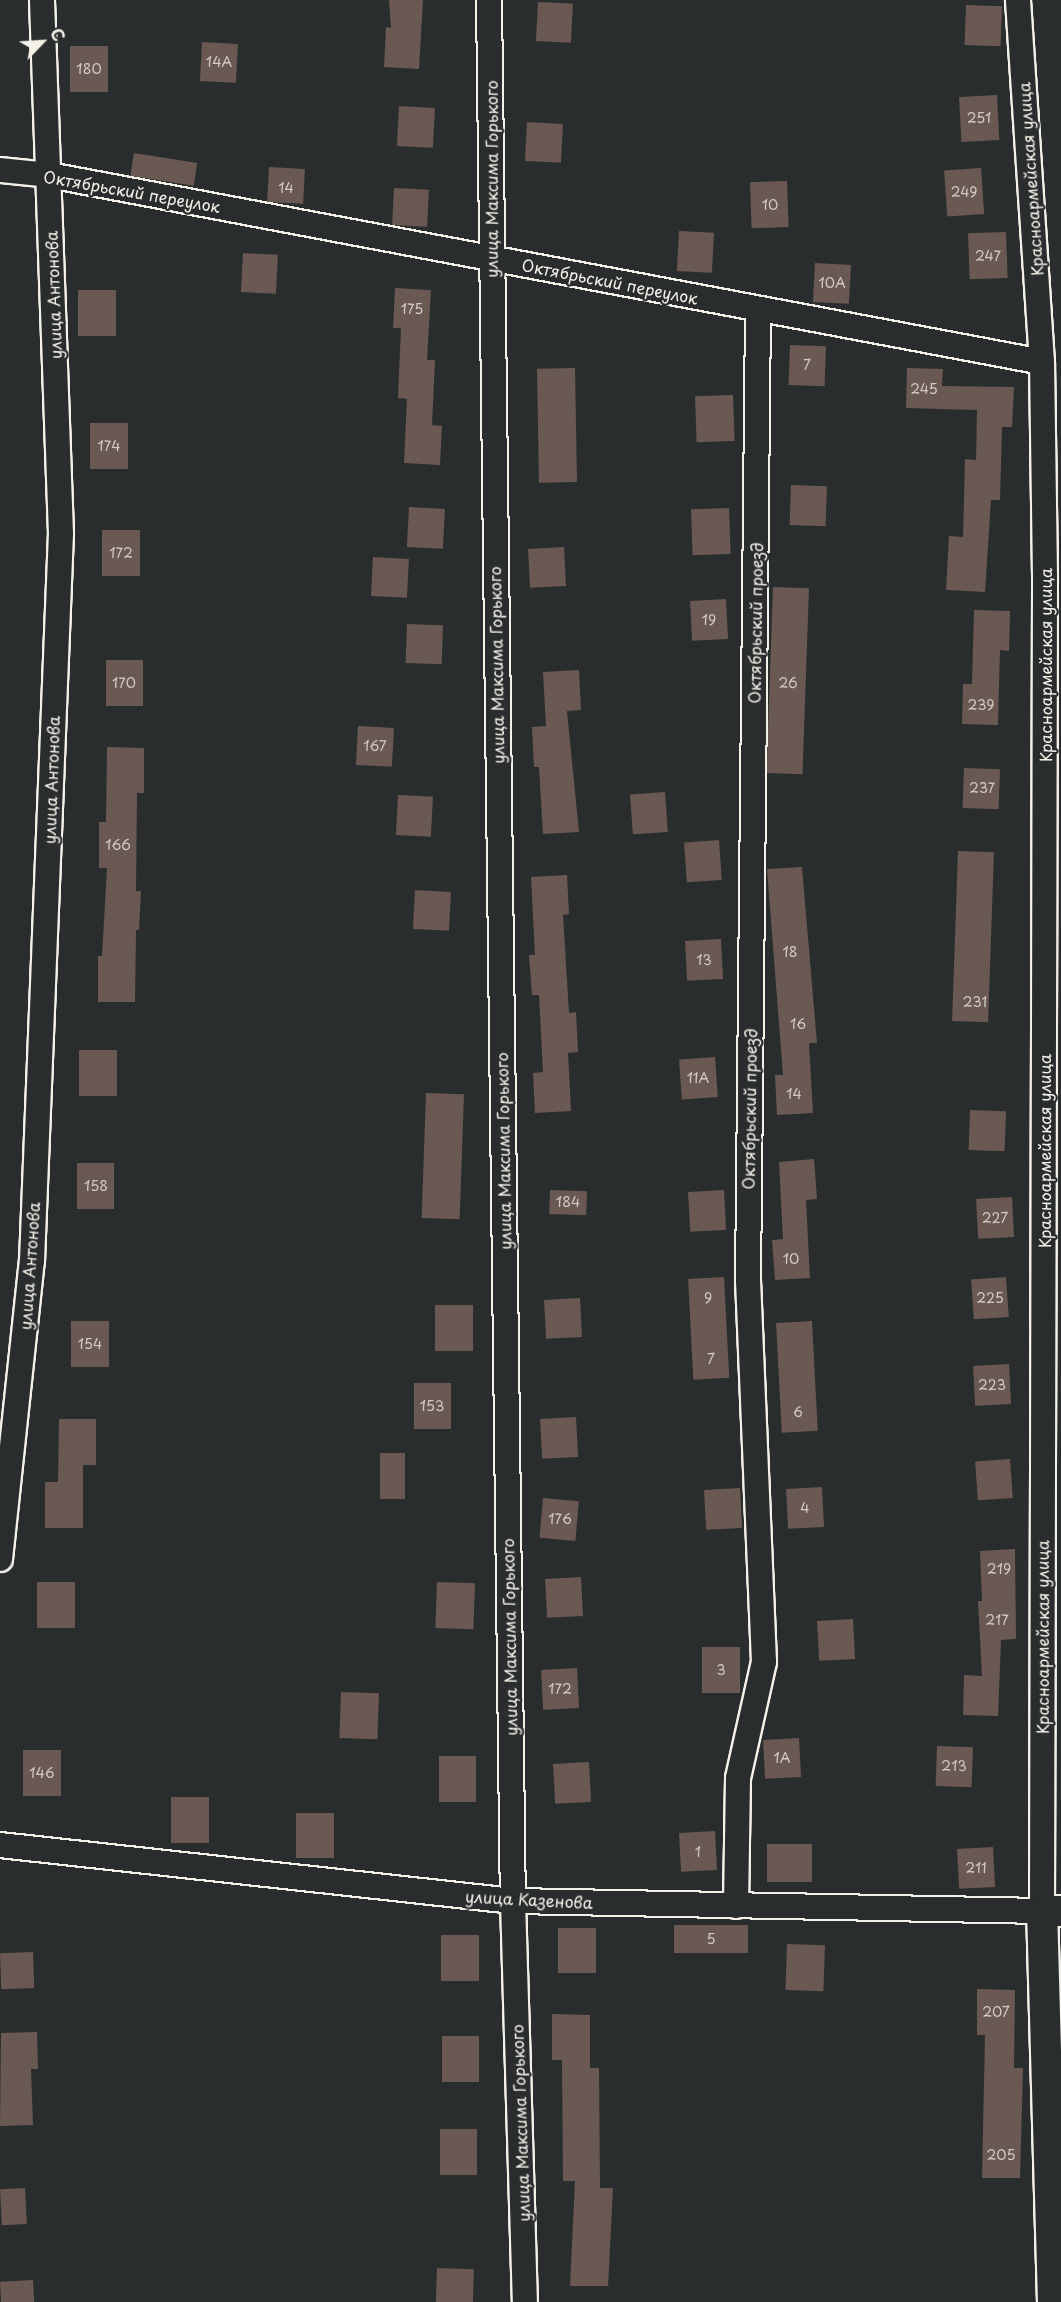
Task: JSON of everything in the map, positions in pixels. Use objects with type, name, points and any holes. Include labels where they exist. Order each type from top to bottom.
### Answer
[{"type":"street","name":"улица Антонова","points":[[0,1559],[32,1261],[60,534],[42,0]]},
{"type":"street","name":"улица Максима Горького","points":[[489,0],[513,1901],[525,2302]]},
{"type":"street","name":"Красноармейская улица","points":[[1018,0],[1042,362],[1053,576],[1051,1911],[1053,2302]]},
{"type":"street","name":"Октябрьский переулок","points":[[0,170],[49,175],[1042,362]]},
{"type":"street","name":"Октябрьский проезд","points":[[736,1906],[738,1778],[764,1662],[748,1281],[758,309]]},
{"type":"street","name":"улица Казенова","points":[[0,1845],[513,1901],[1051,1911]]},
{"type":"building","points":[[389,0],[423,0],[419,69],[384,67],[386,27],[391,28]]},
{"type":"building","points":[[538,2],[573,4],[571,43],[536,41]]},
{"type":"building","points":[[966,5],[1002,6],[1001,46],[965,45]]},
{"type":"building","points":[[202,42],[238,44],[236,83],[200,81]]},
{"type":"building","points":[[70,46],[108,46],[108,92],[70,92]]},
{"type":"building","points":[[997,95],[999,140],[961,142],[959,97]]},
{"type":"building","points":[[399,106],[435,108],[433,148],[397,146]]},
{"type":"building","points":[[527,122],[563,124],[561,163],[525,161]]},
{"type":"building","points":[[134,153],[197,163],[194,186],[130,176]]},
{"type":"building","points":[[269,167],[305,169],[303,204],[267,202]]},
{"type":"building","points":[[981,168],[984,214],[947,216],[944,171]]},
{"type":"building","points":[[787,181],[789,227],[752,228],[750,182]]},
{"type":"building","points":[[394,188],[429,190],[427,227],[392,225]]},
{"type":"building","points":[[679,231],[714,233],[712,273],[677,271]]},
{"type":"building","points":[[1006,232],[1008,278],[970,279],[968,233]]},
{"type":"building","points":[[243,253],[278,255],[276,294],[241,292]]},
{"type":"building","points":[[815,263],[851,265],[849,304],[813,302]]},
{"type":"building","points":[[395,288],[431,290],[427,360],[435,360],[432,425],[442,426],[440,465],[404,463],[407,399],[398,398],[401,328],[393,328]]},
{"type":"building","points":[[78,290],[116,290],[116,336],[78,336]]},
{"type":"building","points":[[790,345],[826,346],[825,386],[789,385]]},
{"type":"building","points":[[575,368],[577,482],[539,483],[537,369]]},
{"type":"building","points":[[907,368],[943,369],[942,386],[1014,387],[1012,427],[1002,427],[1000,500],[991,500],[985,592],[946,590],[949,536],[963,537],[965,459],[976,460],[977,410],[906,408]]},
{"type":"building","points":[[733,395],[735,441],[697,442],[695,396]]},
{"type":"building","points":[[90,423],[128,423],[128,469],[90,469]]},
{"type":"building","points":[[791,485],[827,486],[826,526],[790,525]]},
{"type":"building","points":[[409,507],[445,509],[443,549],[407,547]]},
{"type":"building","points":[[729,508],[731,554],[693,555],[691,509]]},
{"type":"building","points":[[102,530],[140,530],[140,576],[102,576]]},
{"type":"building","points":[[564,547],[566,586],[530,588],[528,549]]},
{"type":"building","points":[[373,557],[409,559],[407,598],[371,596]]},
{"type":"building","points":[[773,587],[809,588],[802,774],[767,773]]},
{"type":"building","points":[[726,599],[728,639],[692,641],[690,601]]},
{"type":"building","points":[[974,610],[1010,611],[1009,651],[1000,650],[998,725],[962,724],[963,684],[972,684]]},
{"type":"building","points":[[407,624],[443,625],[442,664],[406,663]]},
{"type":"building","points":[[106,660],[143,660],[143,706],[106,706]]},
{"type":"building","points":[[579,670],[581,710],[567,711],[579,832],[543,834],[539,767],[534,767],[532,727],[546,726],[543,672]]},
{"type":"building","points":[[358,726],[394,728],[392,767],[356,765]]},
{"type":"building","points":[[107,747],[144,748],[144,793],[137,793],[136,891],[141,891],[139,930],[136,930],[135,1002],[98,1002],[98,956],[102,956],[107,868],[99,868],[99,822],[106,822]]},
{"type":"building","points":[[964,768],[1000,769],[999,809],[963,808]]},
{"type":"building","points":[[665,792],[668,832],[633,834],[630,794]]},
{"type":"building","points":[[398,795],[433,797],[431,837],[396,835]]},
{"type":"building","points":[[719,840],[722,880],[687,882],[684,842]]},
{"type":"building","points":[[958,851],[994,852],[988,1022],[952,1021]]},
{"type":"building","points":[[802,867],[817,1043],[809,1043],[813,1113],[777,1115],[775,1075],[783,1075],[767,869]]},
{"type":"building","points":[[567,875],[569,914],[563,915],[569,1013],[576,1012],[578,1052],[568,1053],[571,1111],[535,1113],[533,1073],[543,1072],[539,995],[532,995],[529,955],[535,955],[531,877]]},
{"type":"building","points":[[415,890],[451,892],[449,931],[413,929]]},
{"type":"building","points":[[721,939],[723,979],[687,981],[685,941]]},
{"type":"building","points":[[79,1050],[117,1050],[117,1096],[79,1096]]},
{"type":"building","points":[[715,1057],[718,1097],[682,1099],[679,1060]]},
{"type":"building","points":[[426,1093],[464,1094],[460,1219],[422,1218]]},
{"type":"building","points":[[970,1110],[1006,1111],[1005,1151],[969,1150]]},
{"type":"building","points":[[814,1159],[817,1199],[806,1200],[810,1278],[775,1280],[772,1240],[783,1239],[779,1162]]},
{"type":"building","points":[[77,1163],[114,1163],[114,1209],[77,1209]]},
{"type":"building","points":[[550,1190],[587,1191],[586,1215],[549,1214]]},
{"type":"building","points":[[724,1190],[726,1230],[690,1232],[688,1192]]},
{"type":"building","points":[[1012,1197],[1014,1237],[978,1239],[976,1199]]},
{"type":"building","points":[[724,1277],[729,1378],[693,1380],[688,1279]]},
{"type":"building","points":[[1006,1277],[1009,1317],[974,1319],[971,1279]]},
{"type":"building","points":[[580,1298],[582,1337],[546,1339],[544,1300]]},
{"type":"building","points":[[435,1305],[473,1305],[473,1351],[435,1351]]},
{"type":"building","points":[[71,1321],[109,1321],[109,1367],[71,1367]]},
{"type":"building","points":[[812,1321],[818,1431],[782,1433],[776,1323]]},
{"type":"building","points":[[1009,1364],[1011,1404],[975,1406],[973,1366]]},
{"type":"building","points":[[414,1383],[451,1383],[451,1429],[414,1429]]},
{"type":"building","points":[[576,1417],[578,1457],[542,1459],[540,1419]]},
{"type":"building","points":[[59,1419],[96,1419],[96,1465],[83,1465],[83,1528],[45,1528],[45,1482],[58,1482]]},
{"type":"building","points":[[380,1453],[405,1453],[405,1499],[380,1499]]},
{"type":"building","points":[[1010,1459],[1013,1498],[978,1500],[975,1461]]},
{"type":"building","points":[[822,1487],[824,1527],[788,1529],[786,1489]]},
{"type":"building","points":[[740,1488],[742,1528],[706,1530],[704,1490]]},
{"type":"building","points":[[543,1498],[579,1501],[575,1541],[540,1538]]},
{"type":"building","points":[[1015,1549],[1016,1639],[1001,1640],[998,1716],[963,1715],[964,1675],[982,1676],[978,1601],[982,1601],[980,1551]]},
{"type":"building","points":[[581,1577],[583,1616],[547,1618],[545,1579]]},
{"type":"building","points":[[37,1582],[75,1582],[75,1628],[37,1628]]},
{"type":"building","points":[[437,1582],[475,1583],[473,1629],[435,1628]]},
{"type":"building","points":[[853,1619],[855,1659],[819,1661],[817,1621]]},
{"type":"building","points":[[702,1647],[740,1647],[740,1693],[702,1693]]},
{"type":"building","points":[[577,1668],[579,1708],[543,1710],[541,1670]]},
{"type":"building","points":[[341,1692],[379,1693],[377,1739],[339,1738]]},
{"type":"building","points":[[799,1738],[801,1777],[765,1779],[763,1740]]},
{"type":"building","points":[[937,1746],[973,1747],[972,1787],[936,1786]]},
{"type":"building","points":[[23,1750],[61,1750],[61,1796],[23,1796]]},
{"type":"building","points":[[439,1756],[476,1756],[476,1802],[439,1802]]},
{"type":"building","points":[[589,1762],[591,1802],[555,1804],[553,1764]]},
{"type":"building","points":[[171,1797],[209,1797],[209,1843],[171,1843]]},
{"type":"building","points":[[296,1813],[334,1813],[334,1858],[296,1858]]},
{"type":"building","points":[[715,1831],[717,1870],[681,1872],[679,1833]]},
{"type":"building","points":[[767,1844],[812,1844],[812,1882],[767,1882]]},
{"type":"building","points":[[993,1847],[995,1887],[959,1889],[957,1849]]},
{"type":"building","points":[[674,1925],[748,1925],[748,1953],[674,1953]]},
{"type":"building","points":[[558,1928],[596,1928],[596,1973],[558,1973]]},
{"type":"building","points":[[441,1935],[479,1935],[479,1981],[441,1981]]},
{"type":"building","points":[[787,1944],[825,1945],[823,1991],[785,1990]]},
{"type":"building","points":[[33,1952],[34,1988],[1,1989],[0,1953]]},
{"type":"building","points":[[977,1989],[1015,1990],[1014,2068],[1023,2068],[1020,2178],[982,2178],[985,2035],[977,2035]]},
{"type":"building","points":[[552,2014],[590,2015],[590,2068],[599,2068],[600,2188],[613,2188],[608,2286],[570,2286],[575,2181],[563,2181],[562,2060],[552,2060]]},
{"type":"building","points":[[37,2032],[38,2069],[31,2069],[33,2125],[0,2126],[1,2033]]},
{"type":"building","points":[[442,2036],[479,2036],[479,2082],[442,2082]]},
{"type":"building","points":[[440,2129],[477,2129],[477,2175],[440,2175]]},
{"type":"building","points":[[25,2188],[27,2224],[2,2225],[0,2189]]},
{"type":"building","points":[[437,2268],[474,2269],[473,2302],[436,2302]]},
{"type":"building","points":[[33,2280],[34,2302],[1,2302],[0,2282]]}]
